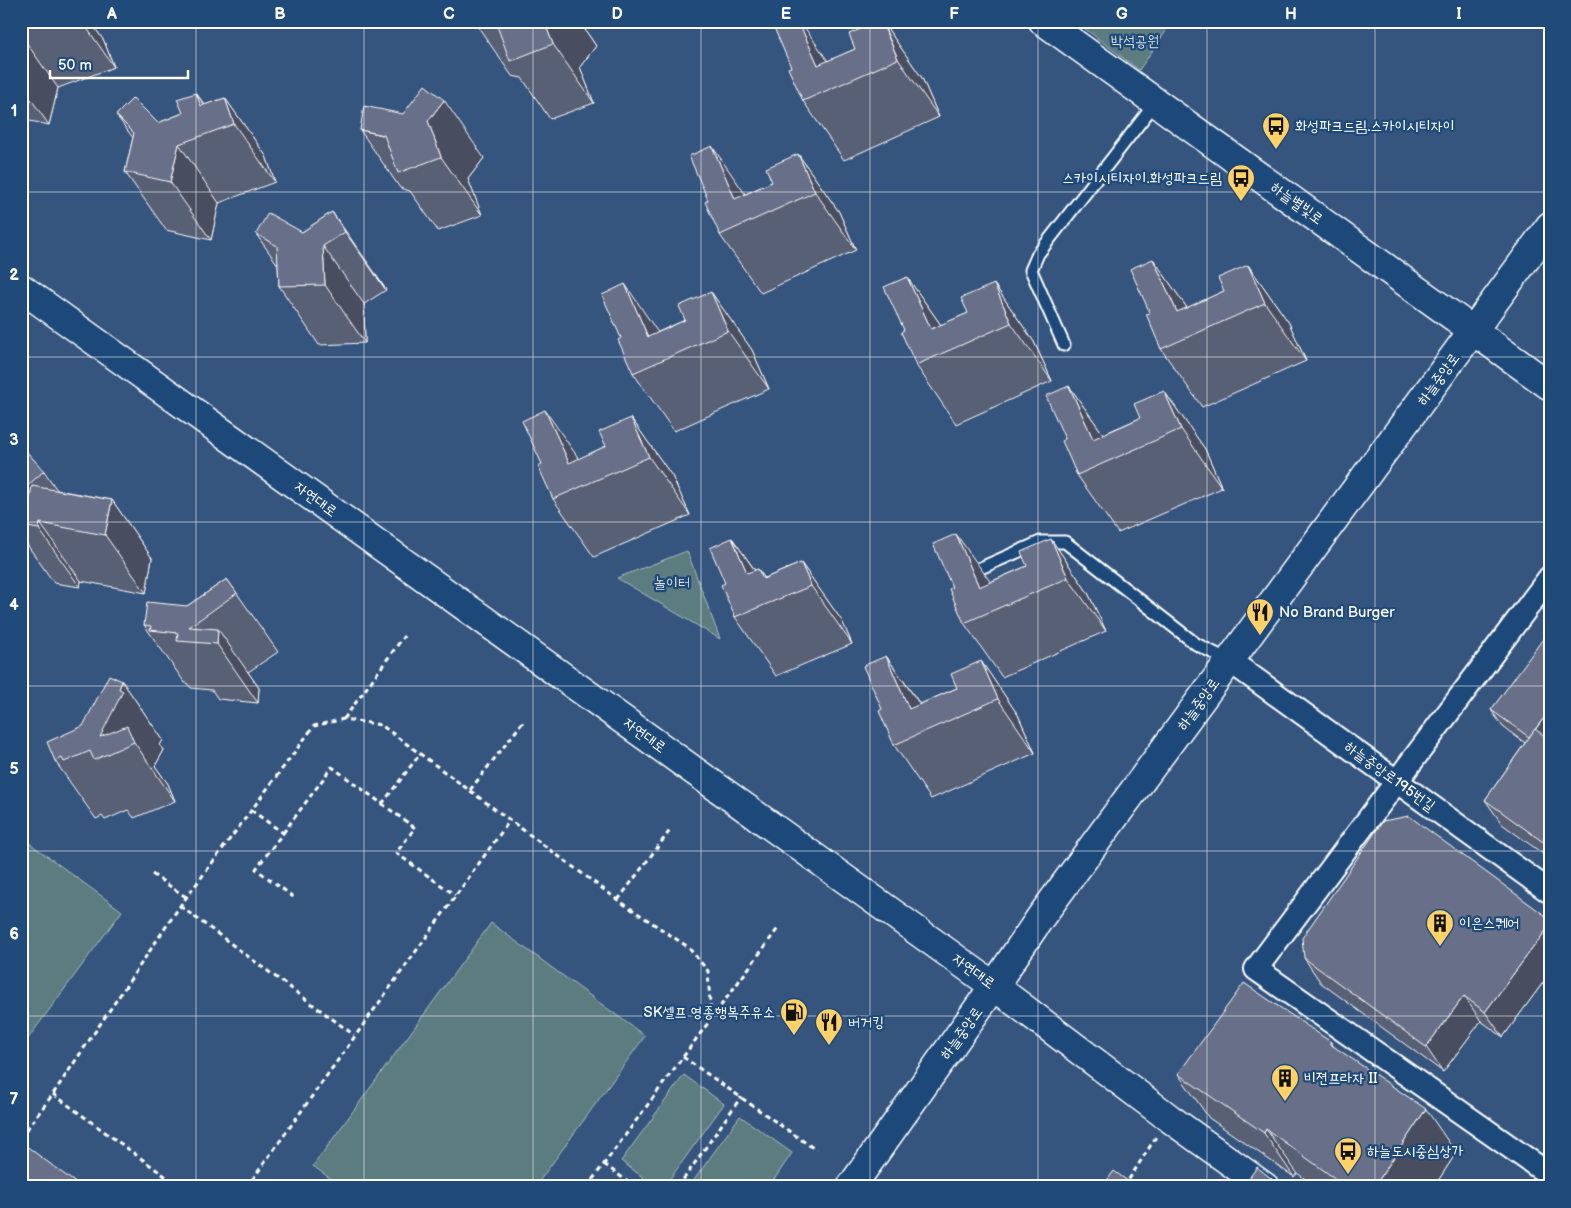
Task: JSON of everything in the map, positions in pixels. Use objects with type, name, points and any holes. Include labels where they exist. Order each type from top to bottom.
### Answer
[{"type":"street","name":"하늘별빛로","points":[[1044,21],[1550,386]]},
{"type":"street","name":"하늘중앙로","points":[[851,1187],[1040,918],[1550,226]]},
{"type":"street","name":"자연대로","points":[[21,288],[994,986],[1169,1118],[1265,1187]]},
{"type":"street","points":[[1550,577],[1542,601],[1396,781],[1256,969],[1550,1175]]},
{"type":"street","name":"하늘중앙로195번길","points":[[1230,661],[1550,892]]},
{"type":"lane","points":[[1064,345],[1031,270],[1038,254],[1156,102]]},
{"type":"lane","points":[[963,576],[1040,542],[1065,542],[1196,644],[1230,661]]},
{"type":"path","points":[[344,719],[404,636]]},
{"type":"path","points":[[21,1137],[53,1094],[186,897],[314,726],[344,719],[381,725],[618,900],[688,948],[708,971],[711,1019]]},
{"type":"path","points":[[470,790],[523,722]]},
{"type":"path","points":[[382,804],[420,754]]},
{"type":"path","points":[[296,899],[256,869],[332,767],[415,828],[396,854],[456,895]]},
{"type":"path","points":[[251,810],[283,833]]},
{"type":"path","points":[[247,1187],[510,820]]},
{"type":"path","points":[[618,900],[671,829]]},
{"type":"path","points":[[152,874],[186,897]]},
{"type":"path","points":[[180,906],[354,1036]]},
{"type":"path","points":[[587,1187],[779,927]]},
{"type":"path","points":[[683,1057],[816,1150]]},
{"type":"path","points":[[53,1094],[180,1187]]},
{"type":"path","points":[[678,1187],[741,1097]]},
{"type":"path","points":[[1124,1187],[1169,1118]]},
{"type":"path","points":[[604,1164],[635,1187]]},
{"type":"green space","name":"박석공원","points":[[1075,21],[1173,21],[1139,70]]},
{"type":"green space","name":"놀이터","points":[[687,551],[720,639],[617,578]]},
{"type":"green space","points":[[21,837],[122,911],[21,1048]]},
{"type":"green space","points":[[491,923],[645,1036],[535,1187],[342,1187],[313,1166]]},
{"type":"green space","points":[[684,1075],[724,1104],[664,1187],[656,1187],[621,1161]]},
{"type":"green space","points":[[740,1116],[792,1153],[769,1187],[689,1187]]},
{"type":"building","points":[[21,21],[40,21],[21,28]]},
{"type":"building","points":[[487,21],[544,21],[553,44],[510,61],[496,23]]},
{"type":"building","points":[[776,21],[798,21],[818,65],[855,49],[849,34],[881,21],[898,59],[803,101],[788,68],[791,67],[772,23]]},
{"type":"building","points":[[425,85],[444,100],[428,121],[441,157],[398,173],[384,135],[360,130],[364,106],[403,114]]},
{"type":"building","points":[[196,93],[201,106],[225,98],[234,124],[179,144],[170,182],[125,172],[134,133],[116,115],[133,98],[158,123],[183,113],[177,99]]},
{"type":"building","points":[[712,146],[735,199],[772,182],[766,168],[798,154],[815,192],[720,235],[705,202],[708,200],[689,156]]},
{"type":"building","points":[[332,212],[345,232],[323,246],[325,285],[279,286],[277,246],[256,234],[268,213],[302,232]]},
{"type":"building","points":[[1153,259],[1177,312],[1224,291],[1218,278],[1248,265],[1265,303],[1161,349],[1146,314],[1150,313],[1130,269]]},
{"type":"building","points":[[907,277],[931,329],[968,313],[961,298],[994,284],[1011,323],[916,365],[901,332],[904,330],[884,287]]},
{"type":"building","points":[[625,284],[648,337],[685,320],[679,306],[711,292],[728,331],[633,373],[618,340],[621,338],[602,295]]},
{"type":"building","points":[[1069,386],[1093,439],[1140,418],[1134,404],[1164,391],[1181,429],[1077,475],[1062,441],[1065,439],[1046,396]]},
{"type":"building","points":[[545,410],[569,463],[606,446],[599,432],[631,418],[649,457],[553,499],[538,466],[542,464],[522,421]]},
{"type":"building","points":[[26,451],[44,471],[27,486],[21,480],[21,455]]},
{"type":"building","points":[[32,486],[112,500],[105,535],[40,523],[39,529],[21,526],[21,511],[27,512]]},
{"type":"building","points":[[956,534],[979,587],[1027,566],[1021,552],[1051,539],[1068,578],[964,623],[949,589],[952,587],[933,544]]},
{"type":"building","points":[[732,538],[747,573],[758,569],[763,579],[801,563],[811,586],[735,617],[721,585],[725,583],[710,548]]},
{"type":"building","points":[[227,579],[237,593],[189,627],[218,629],[217,644],[177,641],[178,633],[150,630],[151,626],[144,625],[147,602],[187,606]]},
{"type":"building","points":[[1548,632],[1550,633],[1550,710],[1529,737],[1491,710]]},
{"type":"building","points":[[886,656],[909,709],[957,688],[951,674],[981,661],[998,699],[894,745],[879,711],[882,709],[863,666]]},
{"type":"building","points":[[109,675],[122,681],[119,689],[123,691],[100,737],[127,726],[134,742],[94,760],[90,751],[64,762],[62,758],[55,761],[47,742],[83,726]]},
{"type":"building","points":[[1535,729],[1550,740],[1550,847],[1485,800]]},
{"type":"building","name":"이은스퀘어","points":[[1409,816],[1550,919],[1550,925],[1485,1012],[1464,996],[1426,1047],[1304,958],[1302,938],[1383,821]]},
{"type":"building","points":[[1244,983],[1426,1109],[1374,1187],[1347,1187],[1266,1129],[1264,1133],[1178,1074]]},
{"type":"building","points":[[21,1142],[77,1184],[78,1182],[85,1187],[21,1187]]},
{"type":"building","points":[[1257,1167],[1282,1187],[1243,1187]]},
{"type":"building","points":[[1114,1171],[1136,1187],[1102,1187]]},
{"type":"place","name":"화성파크드림.스카이시티자이","points":[[1276,150]]},
{"type":"place","name":"스카이시티자이.화성파크드림","points":[[1241,202]]},
{"type":"place","name":"No Brand Burger","points":[[1260,636]]},
{"type":"place","name":"이은스퀘어","points":[[1440,947]]},
{"type":"place","name":"SK셀프 영종행복주유소","points":[[794,1036]]},
{"type":"place","name":"버거킹","points":[[829,1046]]},
{"type":"place","name":"비젼프라자 II","points":[[1285,1102]]},
{"type":"place","name":"하늘도시중심상가","points":[[1348,1175]]}]
